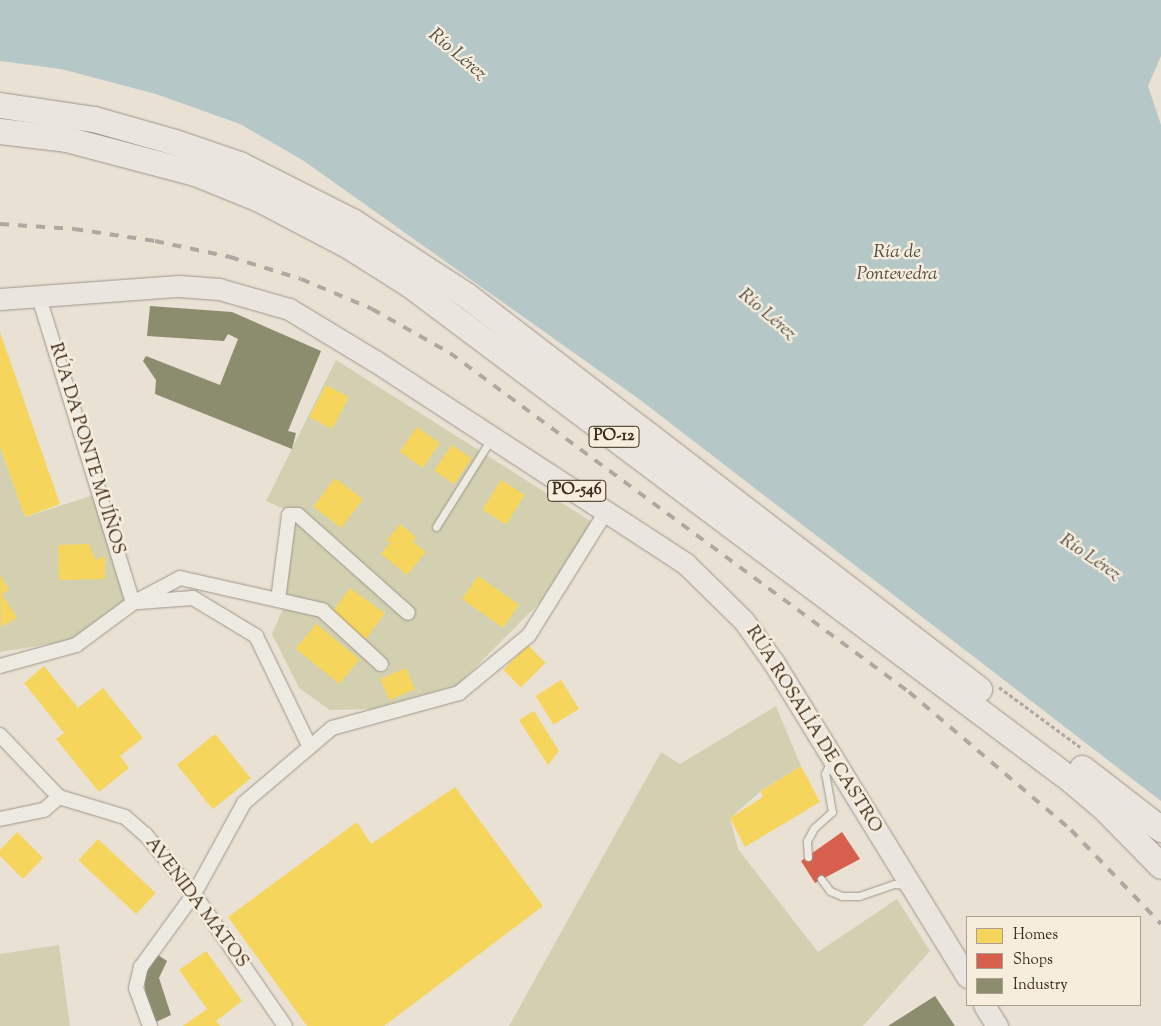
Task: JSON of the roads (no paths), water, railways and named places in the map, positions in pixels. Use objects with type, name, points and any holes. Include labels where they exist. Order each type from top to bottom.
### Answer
[{"type":"highway","name":"PO-12","points":[[2,105],[94,119],[239,164],[352,221],[405,254],[466,295],[1161,829]]},
{"type":"highway","name":"PO-12","points":[[0,131],[66,139],[195,173],[259,199],[347,245],[410,284],[1071,780],[1104,808],[1161,866]]},
{"type":"highway","points":[[0,141],[66,139]]},
{"type":"main road","name":"RÚA ROSALÍA DE CASTRO","points":[[0,299],[178,286],[219,289],[256,298],[289,309],[328,331],[493,436],[686,564],[744,621],[774,663],[966,975]]},
{"type":"main road","points":[[985,1006],[997,1026]]},
{"type":"street","name":"RÚA DA PONTE MUÍÑOS","points":[[38,295],[133,603]]},
{"type":"street","points":[[150,1026],[136,988],[137,976],[177,914],[194,894],[244,803],[332,728],[460,693],[529,635],[607,510]]},
{"type":"street","points":[[278,600],[289,515],[298,515],[408,613]]},
{"type":"street","points":[[0,666],[76,645],[133,603],[180,578],[322,610],[381,664]]},
{"type":"street","points":[[133,603],[193,598],[256,636],[310,747]]},
{"type":"street","points":[[0,734],[33,773],[59,797],[44,810],[0,819]]},
{"type":"street","name":"AVENIDA MATOS","points":[[59,797],[125,817],[146,835],[194,894],[285,1026]]},
{"type":"lane","points":[[436,527],[493,436]]},
{"type":"lane","points":[[808,857],[807,841],[810,834],[832,812],[826,774],[832,758]]},
{"type":"lane","points":[[821,880],[830,891],[842,896],[859,896],[894,884],[910,885]]},
{"type":"water","name":"Ría de Pontevedra","points":[[0,0],[1161,0],[1161,56],[1148,86],[1161,125],[1161,801],[639,399],[304,161],[240,124],[156,94],[61,69],[0,61]]},
{"type":"railway","points":[[0,224],[74,229],[155,241],[230,257],[301,279],[372,309],[450,353],[909,692],[1071,830],[1161,924]]},
{"type":"water label","name":"Río Lérez","points":[[457,55]]},
{"type":"water label","name":"Río Lérez","points":[[767,315]]},
{"type":"water label","name":"Río Lérez","points":[[1090,558]]}]
